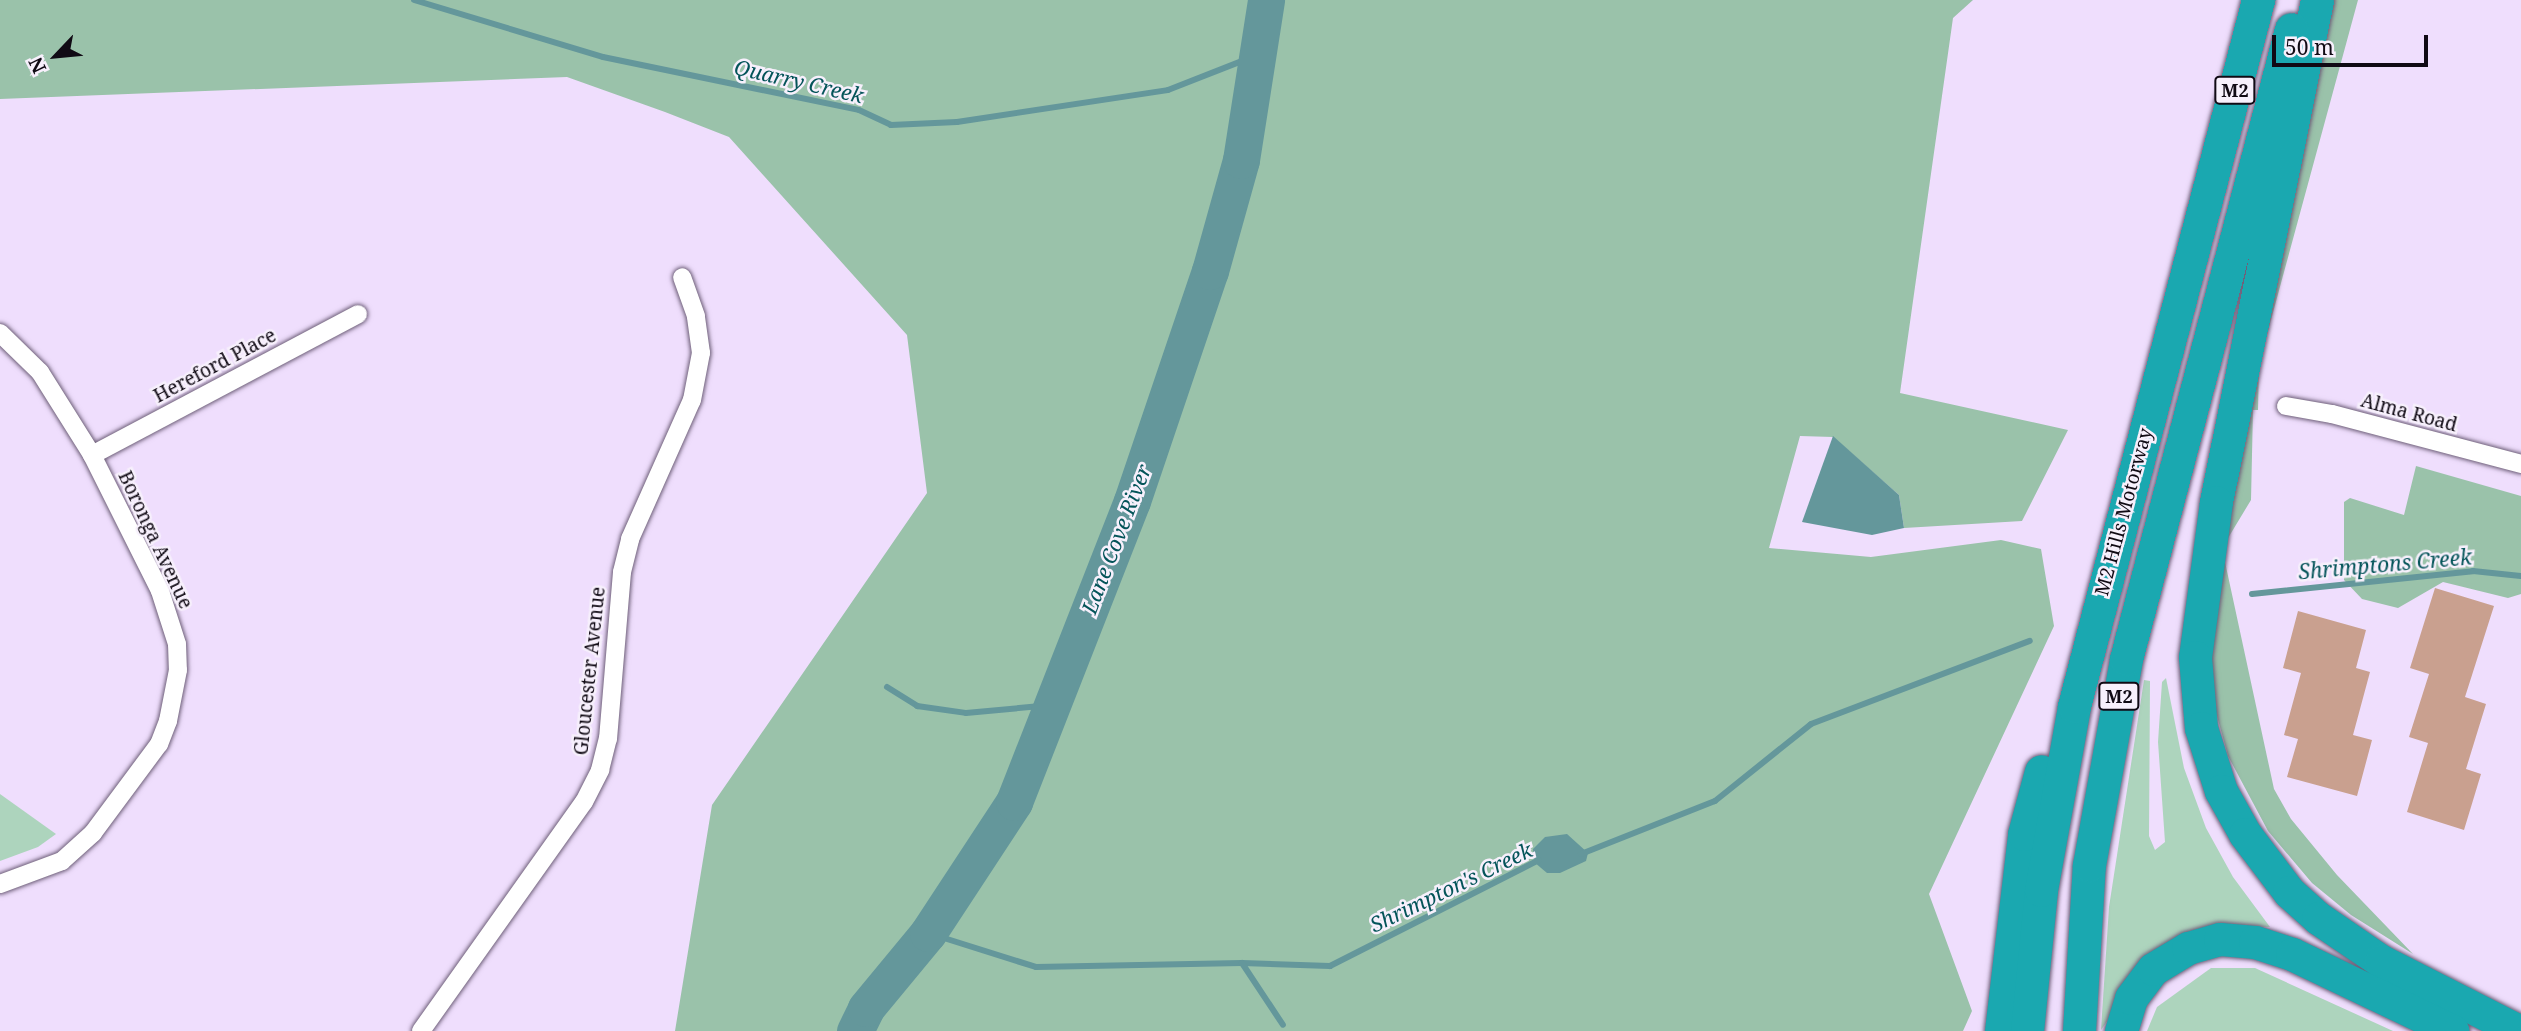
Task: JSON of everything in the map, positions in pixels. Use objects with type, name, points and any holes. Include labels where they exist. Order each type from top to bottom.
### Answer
[{"type":"highway","name":"M2 Hills Motorway","points":[[2027,1031],[2040,890],[2074,706],[2258,0]]},
{"type":"highway","name":"M2 Hills Motorway","points":[[2079,1031],[2089,865],[2126,659],[2298,0]]},
{"type":"highway","points":[[2318,0],[2216,502],[2195,657],[2202,728],[2221,791],[2245,834],[2289,892],[2370,954],[2519,1031]]},
{"type":"highway","name":"M2","points":[[2001,1031],[2024,834],[2036,780],[2074,706]]},
{"type":"highway","points":[[2121,1031],[2131,998],[2153,969],[2188,948],[2220,939],[2255,942],[2292,954],[2453,1031]]},
{"type":"street","name":"Gloucester Avenue","points":[[421,1031],[584,802],[600,770],[630,539],[692,400],[701,353],[696,316],[682,277]]},
{"type":"street","name":"Hereford Place","points":[[92,455],[358,314]]},
{"type":"street","name":"Boronga Avenue","points":[[0,333],[40,372],[92,455],[170,617],[177,644],[174,696],[159,744],[79,849],[44,870],[0,884]]},
{"type":"street","name":"Alma Road","points":[[2286,406],[2332,414],[2521,464]]},
{"type":"shaded area","points":[[0,0],[1973,0],[1953,18],[1900,393],[2068,430],[2022,521],[1904,528],[1899,495],[1833,437],[1800,436],[1769,548],[1871,557],[2001,540],[2041,549],[2054,626],[1929,894],[1972,1011],[1963,1031],[675,1031],[712,805],[927,493],[907,335],[729,137],[665,112],[567,77],[0,99]]},
{"type":"shaded area","points":[[2332,0],[2358,0],[2259,364],[2258,410],[2253,410],[2251,500],[2222,548],[2274,789],[2291,819],[2337,875],[2413,954],[2351,915],[2312,883],[2268,831],[2228,756],[2214,705],[2209,658],[2217,546]]},
{"type":"shaded area","points":[[1833,436],[1899,495],[1904,528],[1872,535],[1802,522]]},
{"type":"shaded area","points":[[2416,466],[2521,496],[2521,594],[2508,598],[2443,582],[2398,608],[2362,599],[2344,580],[2344,502],[2350,498],[2404,515]]},
{"type":"shaded area","points":[[2166,678],[2184,768],[2206,828],[2233,877],[2270,927],[2240,926],[2108,1020],[2101,1030],[2109,907],[2144,680],[2150,681],[2149,836],[2155,850],[2165,842],[2158,742],[2162,682]]},
{"type":"shaded area","points":[[0,794],[56,834],[38,847],[0,861]]},
{"type":"shaded area","points":[[1567,834],[1588,853],[1586,861],[1560,873],[1547,873],[1534,862],[1533,849],[1545,837]]},
{"type":"shaded area","points":[[2211,968],[2255,968],[2393,1031],[2147,1031],[2157,1007]]},
{"type":"building","points":[[2435,588],[2494,606],[2465,697],[2486,704],[2466,769],[2481,774],[2464,830],[2407,812],[2428,743],[2409,737],[2429,674],[2410,668]]},
{"type":"building","points":[[2298,611],[2366,630],[2356,668],[2370,672],[2353,735],[2372,740],[2357,796],[2287,777],[2298,739],[2284,735],[2301,673],[2283,668]]},
{"type":"waterway","name":"Quarry Creek","points":[[414,0],[603,57],[859,110],[891,125],[957,122],[1168,90],[1260,54]]},
{"type":"waterway","name":"Lane Cove River","points":[[855,1031],[866,1008],[928,933],[1014,802],[1132,501],[1210,271],[1241,160],[1266,0]]},
{"type":"waterway","name":"Shrimptons Creek","points":[[2252,594],[2473,571],[2521,576]]},
{"type":"waterway","name":"Shrimpton's Creek","points":[[1581,854],[1715,801],[1811,724],[2030,641]]},
{"type":"waterway","points":[[887,687],[917,706],[966,713],[1052,705]]},
{"type":"waterway","name":"Shrimpton's Creek","points":[[928,933],[1036,967],[1242,963],[1330,966],[1539,860]]},
{"type":"waterway","points":[[1242,963],[1283,1025]]}]
